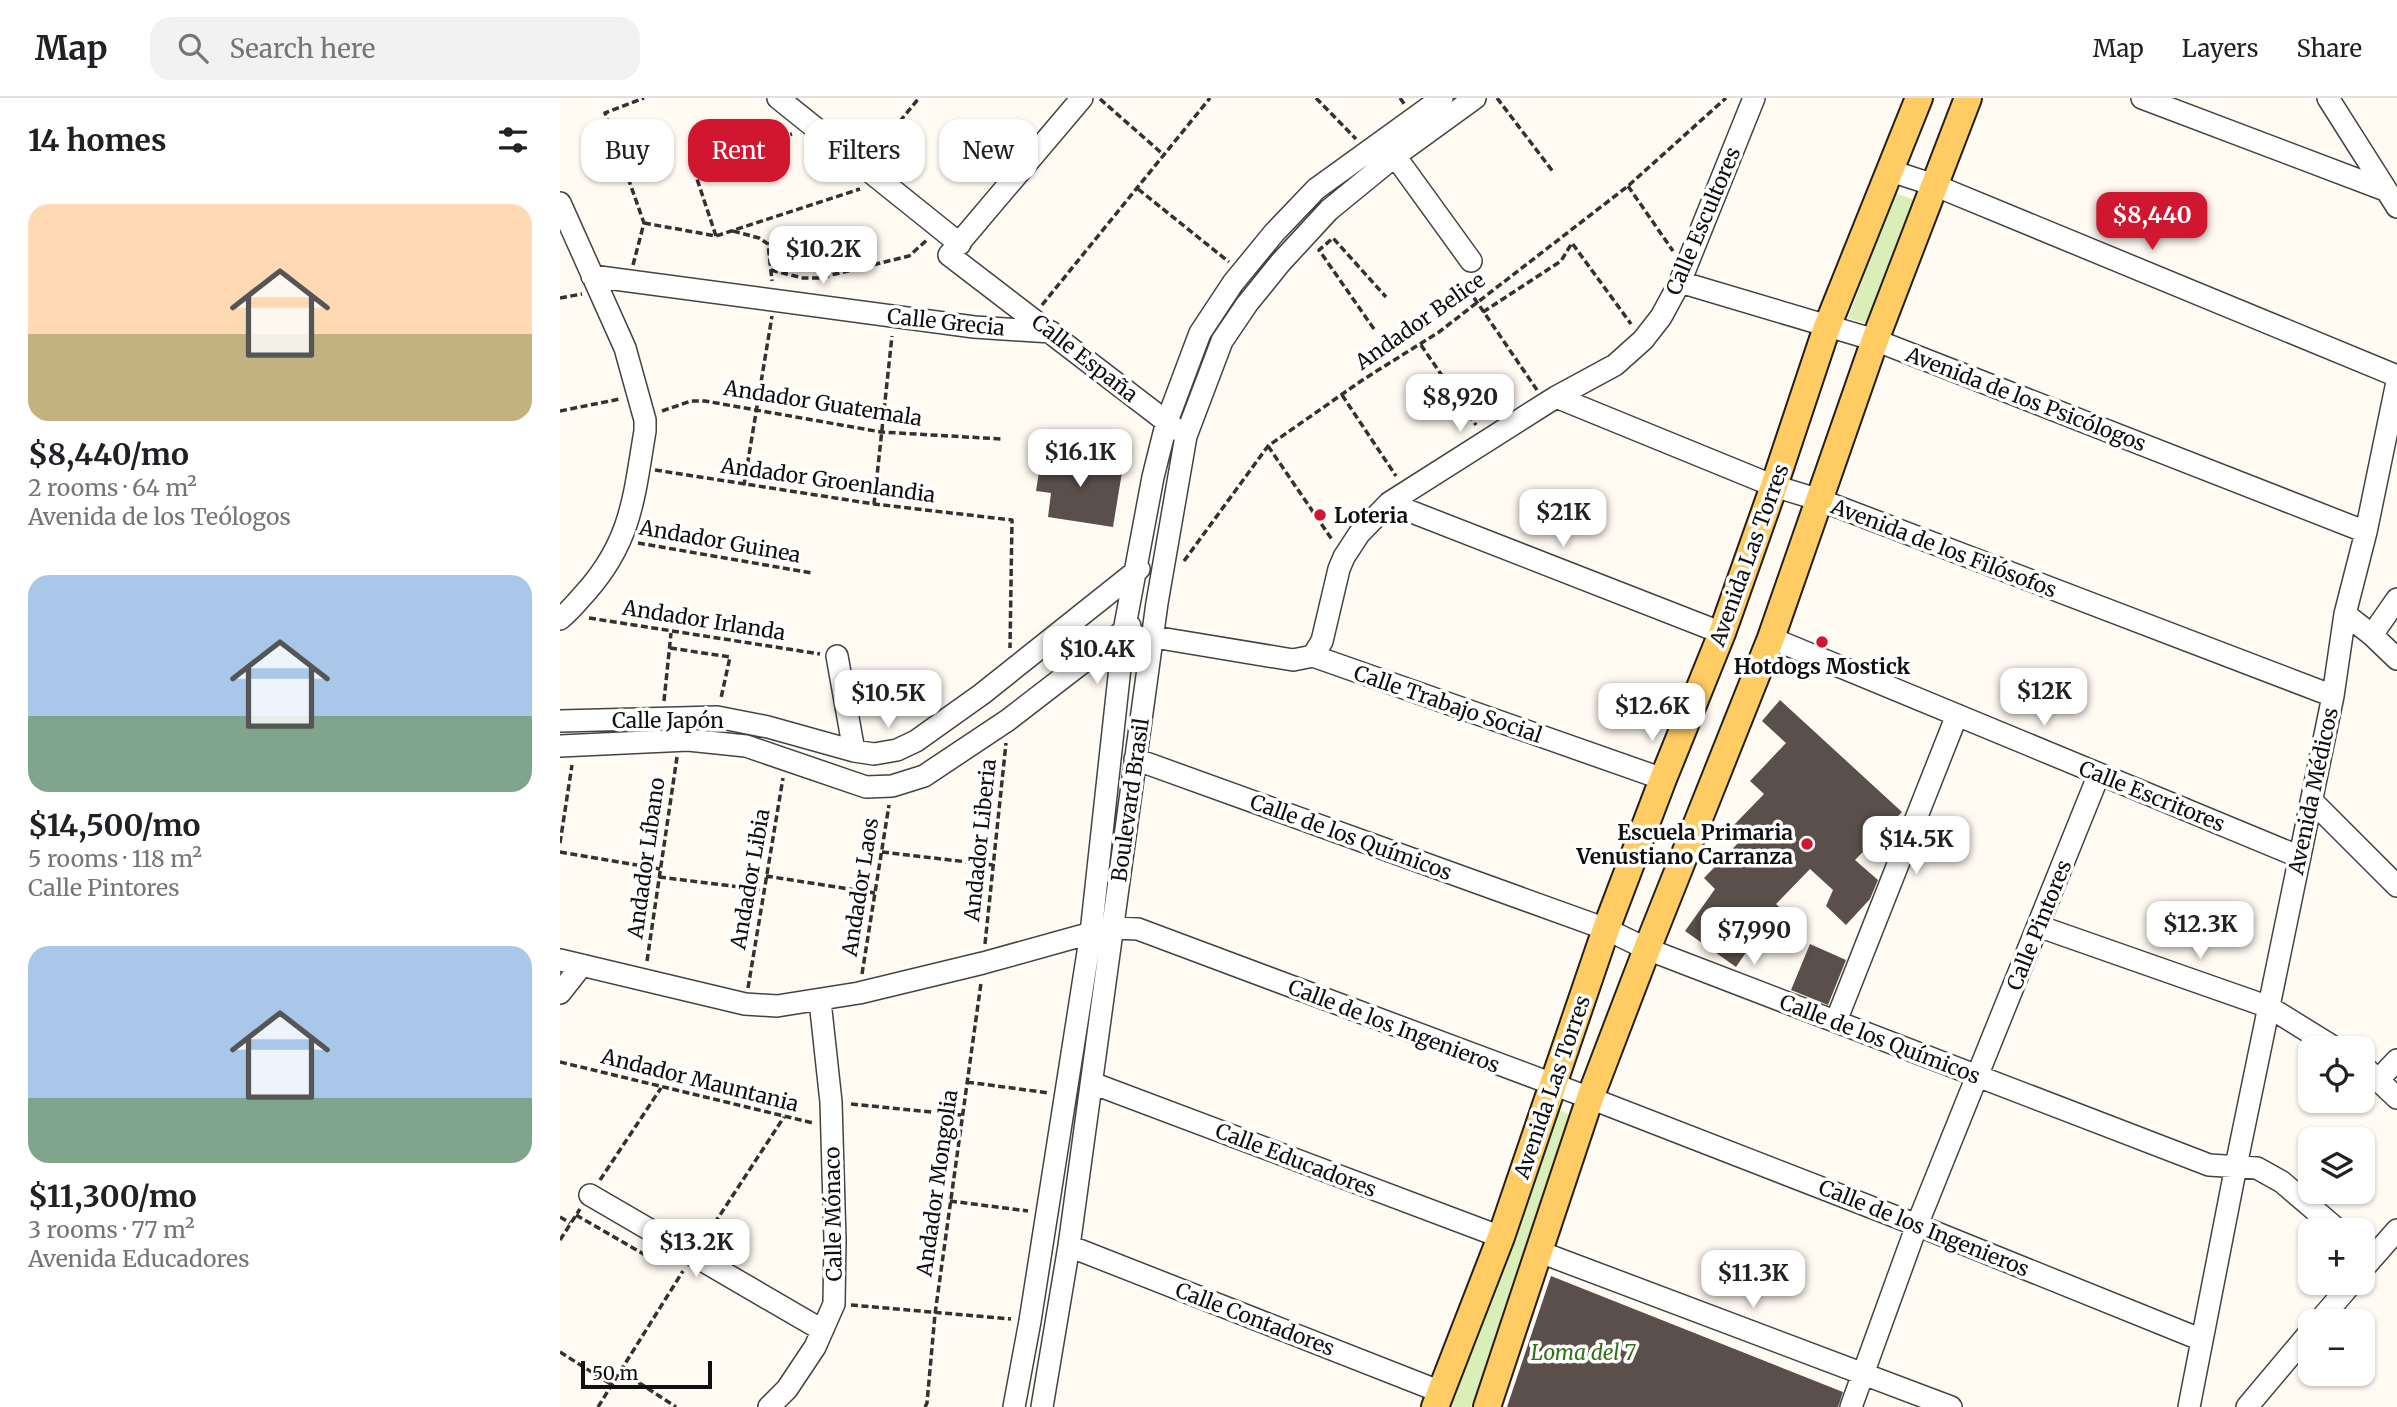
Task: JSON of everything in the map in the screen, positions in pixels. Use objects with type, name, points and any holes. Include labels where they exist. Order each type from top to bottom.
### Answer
[{"type":"main road","name":"Avenida Las Torres","points":[[1438,1399],[1500,1237],[1606,929],[1662,779],[1722,633],[1827,327],[1919,98]]},
{"type":"main road","name":"Avenida Las Torres","points":[[1486,1407],[1590,1098],[1771,638],[1874,340],[1968,98]]},
{"type":"street","name":"Calle España","points":[[778,98],[805,119]]},
{"type":"street","points":[[955,250],[1082,98]]},
{"type":"street","name":"Boulevard Brasil","points":[[1021,1405],[1030,1321],[1091,933],[1123,639],[1153,477],[1167,421],[1200,333],[1274,233],[1316,189],[1442,98]]},
{"type":"street","name":"Boulevard Brasil","points":[[1042,1407],[1069,1246],[1157,603],[1186,436],[1222,341],[1247,304],[1281,262],[1329,210],[1395,156],[1475,98]]},
{"type":"street","name":"Calle Escultores","points":[[1313,656],[1322,641],[1339,569],[1359,534],[1398,498],[1551,400],[1615,365],[1643,340],[1661,317],[1682,276],[1754,98]]},
{"type":"street","points":[[2142,98],[2391,199]]},
{"type":"street","points":[[2328,98],[2391,199]]},
{"type":"street","points":[[1395,156],[1471,261]]},
{"type":"street","points":[[1891,171],[1934,184],[2397,379]]},
{"type":"street","name":"Calle España","points":[[882,182],[940,229],[955,250],[1031,317],[1186,436]]},
{"type":"street","points":[[560,203],[625,348],[645,420],[631,515],[622,540],[603,573],[563,617]]},
{"type":"street","name":"Calle Grecia","points":[[592,276],[974,327],[1051,331]]},
{"type":"street","name":"Avenida de los Psicólogos","points":[[1682,276],[1827,327],[1874,340],[2366,533]]},
{"type":"street","name":"Avenida Médicos","points":[[2189,1407],[2235,1166],[2333,696],[2345,614],[2366,533],[2397,379]]},
{"type":"street","name":"Avenida de los Filósofos","points":[[1551,400],[2333,696]]},
{"type":"street","points":[[1398,498],[1722,633]]},
{"type":"street","name":"Calle Japón","points":[[560,721],[717,717],[768,727],[854,751],[874,754],[897,750],[916,741],[1009,672],[1166,548]]},
{"type":"street","points":[[2372,635],[2397,599]]},
{"type":"street","name":"Calle Japón","points":[[567,746],[680,740],[746,746],[866,787],[892,786],[924,776],[1008,720],[1123,639],[1157,603]]},
{"type":"street","points":[[2345,614],[2397,659]]},
{"type":"street","points":[[1123,639],[1154,637],[1293,660],[1313,656]]},
{"type":"street","name":"Calle Escritores","points":[[1771,638],[2300,857]]},
{"type":"street","points":[[837,656],[854,751]]},
{"type":"street","name":"Calle Trabajo Social","points":[[1313,656],[1662,779]]},
{"type":"street","points":[[1836,1021],[1957,715]]},
{"type":"street","name":"Calle de los Químicos","points":[[1135,758],[1606,929],[1647,949],[2209,1166],[2257,1168],[2282,1182],[2324,1218]]},
{"type":"street","name":"Calle Pintores","points":[[1851,1407],[1917,1225],[2099,774]]},
{"type":"street","points":[[2312,801],[2397,886]]},
{"type":"street","points":[[2038,926],[2269,1007],[2316,1036]]},
{"type":"street","name":"Calle de los Ingenieros","points":[[560,960],[745,1004],[777,1006],[859,993],[1113,928],[1138,929],[1590,1098],[1917,1225],[2202,1340]]},
{"type":"street","points":[[560,993],[582,965]]},
{"type":"street","name":"Calle Mónaco","points":[[769,1407],[786,1389],[815,1347],[834,1304],[831,1102],[820,1000]]},
{"type":"street","points":[[2375,1070],[2397,1060]]},
{"type":"street","points":[[2375,1077],[2397,1098]]},
{"type":"street","name":"Calle Educadores","points":[[1092,1083],[1500,1237]]},
{"type":"street","points":[[590,1195],[822,1330]]},
{"type":"street","points":[[2375,1251],[2397,1230]]},
{"type":"street","name":"Calle Contadores","points":[[1069,1246],[1438,1399]]},
{"type":"street","points":[[1540,1252],[1951,1407]]},
{"type":"street","points":[[2329,1309],[2342,1295]]},
{"type":"street","points":[[2247,1407],[2298,1346]]},
{"type":"path","points":[[629,281],[644,223],[605,113],[644,98]]},
{"type":"path","points":[[902,119],[919,98]]},
{"type":"path","points":[[1098,98],[1165,156]]},
{"type":"path","points":[[1031,317],[1210,98]]},
{"type":"path","points":[[1316,98],[1368,152]]},
{"type":"path","points":[[1497,98],[1554,173]]},
{"type":"path","name":"Andador Belice","points":[[1182,563],[1268,446],[1477,303],[1628,186],[1726,98]]},
{"type":"path","points":[[716,236],[692,164],[804,130]]},
{"type":"path","points":[[644,223],[716,236],[882,182]]},
{"type":"path","points":[[1628,186],[1682,276]]},
{"type":"path","points":[[1138,189],[1242,273]]},
{"type":"path","points":[[771,270],[803,278],[819,278],[909,256],[940,229]]},
{"type":"path","points":[[733,231],[759,238],[768,244],[775,300],[744,485]]},
{"type":"path","points":[[1333,238],[1385,297]]},
{"type":"path","points":[[1483,312],[1561,261],[1572,243],[1643,340]]},
{"type":"path","points":[[1319,250],[1374,329]]},
{"type":"path","points":[[1468,289],[1551,400]]},
{"type":"path","points":[[874,504],[894,317]]},
{"type":"path","points":[[1420,344],[1487,441]]},
{"type":"path","points":[[1342,394],[1398,498]]},
{"type":"path","points":[[560,411],[638,395]]},
{"type":"path","name":"Andador Guatemala","points":[[645,420],[672,406],[691,401],[757,409],[881,432],[1001,439]]},
{"type":"path","points":[[1268,446],[1344,557]]},
{"type":"path","name":"Andador Groenlandia","points":[[639,467],[874,504],[1012,520],[1009,672]]},
{"type":"path","name":"Andador Guinea","points":[[622,540],[812,573]]},
{"type":"path","name":"Andador Irlanda","points":[[563,617],[837,656]]},
{"type":"path","points":[[663,717],[671,633]]},
{"type":"path","points":[[670,648],[730,657],[717,717]]},
{"type":"path","name":"Andador Liberia","points":[[983,963],[1008,720]]},
{"type":"path","name":"Andador Líbano","points":[[644,980],[680,740]]},
{"type":"path","points":[[560,843],[567,746]]},
{"type":"path","name":"Andador Libia","points":[[745,1004],[786,760]]},
{"type":"path","name":"Andador Laos","points":[[859,993],[892,786]]},
{"type":"path","points":[[560,852],[660,869]]},
{"type":"path","points":[[882,852],[993,865]]},
{"type":"path","points":[[766,876],[876,893]]},
{"type":"path","points":[[659,877],[764,890]]},
{"type":"path","name":"Andador Mongolia","points":[[925,1407],[928,1403],[935,1314],[983,963]]},
{"type":"path","name":"Andador Mauntania","points":[[560,1062],[832,1128]]},
{"type":"path","points":[[967,1082],[1065,1095]]},
{"type":"path","points":[[560,1240],[661,1088]]},
{"type":"path","points":[[831,1102],[962,1116]]},
{"type":"path","points":[[950,1201],[1047,1213]]},
{"type":"path","points":[[576,1215],[652,1259],[666,1238]]},
{"type":"path","points":[[560,1217],[571,1224]]},
{"type":"path","points":[[834,1304],[1030,1321]]},
{"type":"path","points":[[560,1352],[612,1385]]},
{"type":"path","points":[[621,1371],[677,1407]]},
{"type":"green space","points":[[1895,193],[1921,202],[1876,327],[1848,318]]},
{"type":"green space","points":[[1554,1108],[1578,1118],[1471,1407],[1450,1407]]},
{"type":"building","points":[[1042,453],[1123,466],[1113,527],[1048,517],[1051,493],[1036,491]]},
{"type":"building","points":[[1780,700],[1902,812],[1855,860],[1878,880],[1870,899],[1846,925],[1826,906],[1833,890],[1810,869],[1776,904],[1801,928],[1780,951],[1760,932],[1736,967],[1685,931],[1715,889],[1704,878],[1742,839],[1731,828],[1764,794],[1750,781],[1786,743],[1762,721]]},
{"type":"building","points":[[1810,944],[1846,960],[1828,1005],[1791,990]]},
{"type":"building","points":[[1551,1276],[1843,1392],[1838,1407],[1507,1407]]},
{"type":"place","name":"Loteria","points":[[1320,515]]},
{"type":"place","name":"Hotdogs Mostick","points":[[1822,642]]},
{"type":"place","name":"Escuela Primaria Venustiano Carranza","points":[[1807,844]]},
{"type":"park label","name":"Loma del 7","points":[[1583,1352]]}]
